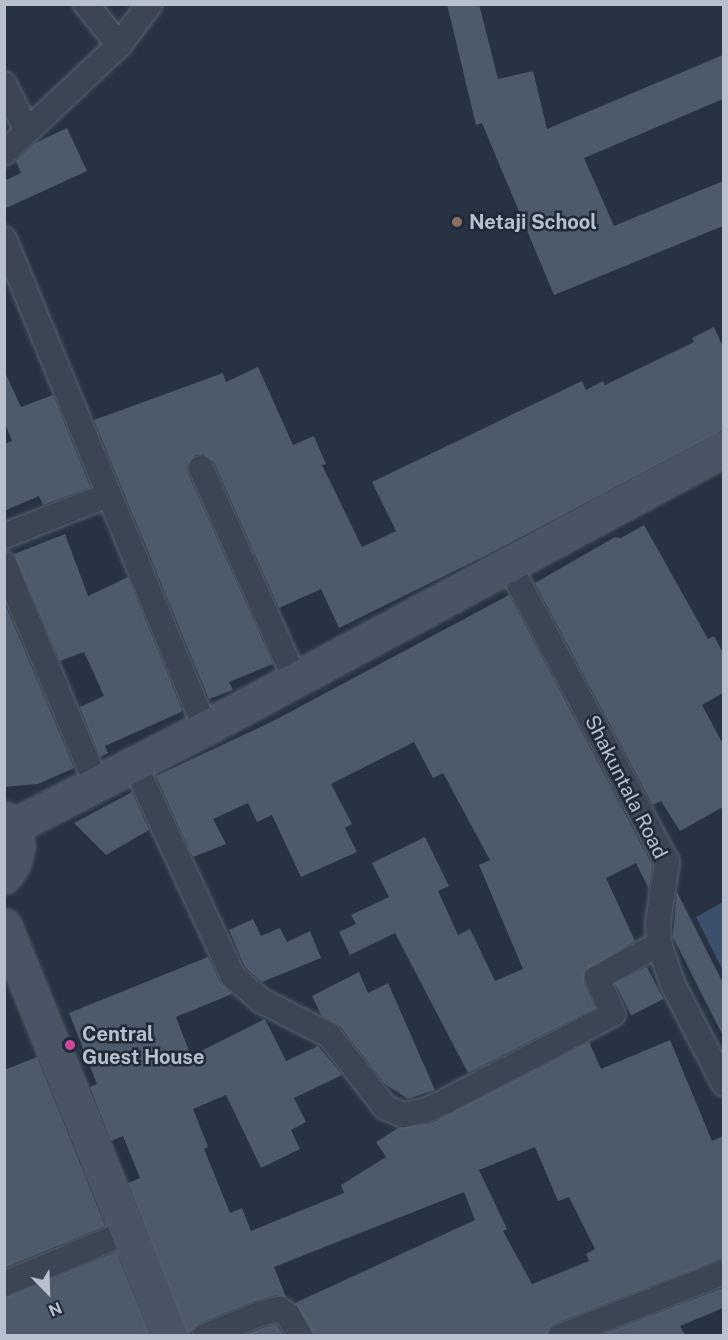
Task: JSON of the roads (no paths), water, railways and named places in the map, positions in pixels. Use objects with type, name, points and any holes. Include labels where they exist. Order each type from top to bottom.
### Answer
[{"type":"street","points":[[86,4],[118,45]]},
{"type":"street","points":[[4,153],[118,45],[150,4]]},
{"type":"street","points":[[4,84],[27,131]]},
{"type":"street","points":[[4,239],[205,728]]},
{"type":"street","points":[[4,876],[13,863],[17,846],[8,823],[96,783],[205,728],[723,449]]},
{"type":"street","points":[[201,468],[295,679]]},
{"type":"street","points":[[4,536],[108,495]]},
{"type":"street","points":[[4,564],[96,783]]},
{"type":"street","name":"Shakuntala Road","points":[[509,565],[667,862],[658,922],[659,944],[673,985],[723,1084]]},
{"type":"street","points":[[134,763],[233,976],[262,1001],[329,1035],[385,1107],[403,1114],[424,1111],[446,1101],[613,1014],[597,978],[659,944]]},
{"type":"street","points":[[4,926],[171,1335]]},
{"type":"street","points":[[4,1284],[127,1232]]},
{"type":"street","points":[[561,1335],[723,1272]]},
{"type":"street","points":[[206,1335],[279,1309],[288,1315],[300,1335]]},
{"type":"water","points":[[723,902],[723,971],[696,917]]},
{"type":"place","name":"Netaji School","points":[[457,222]]},
{"type":"place","name":"Central Guest House","points":[[70,1045]]}]
